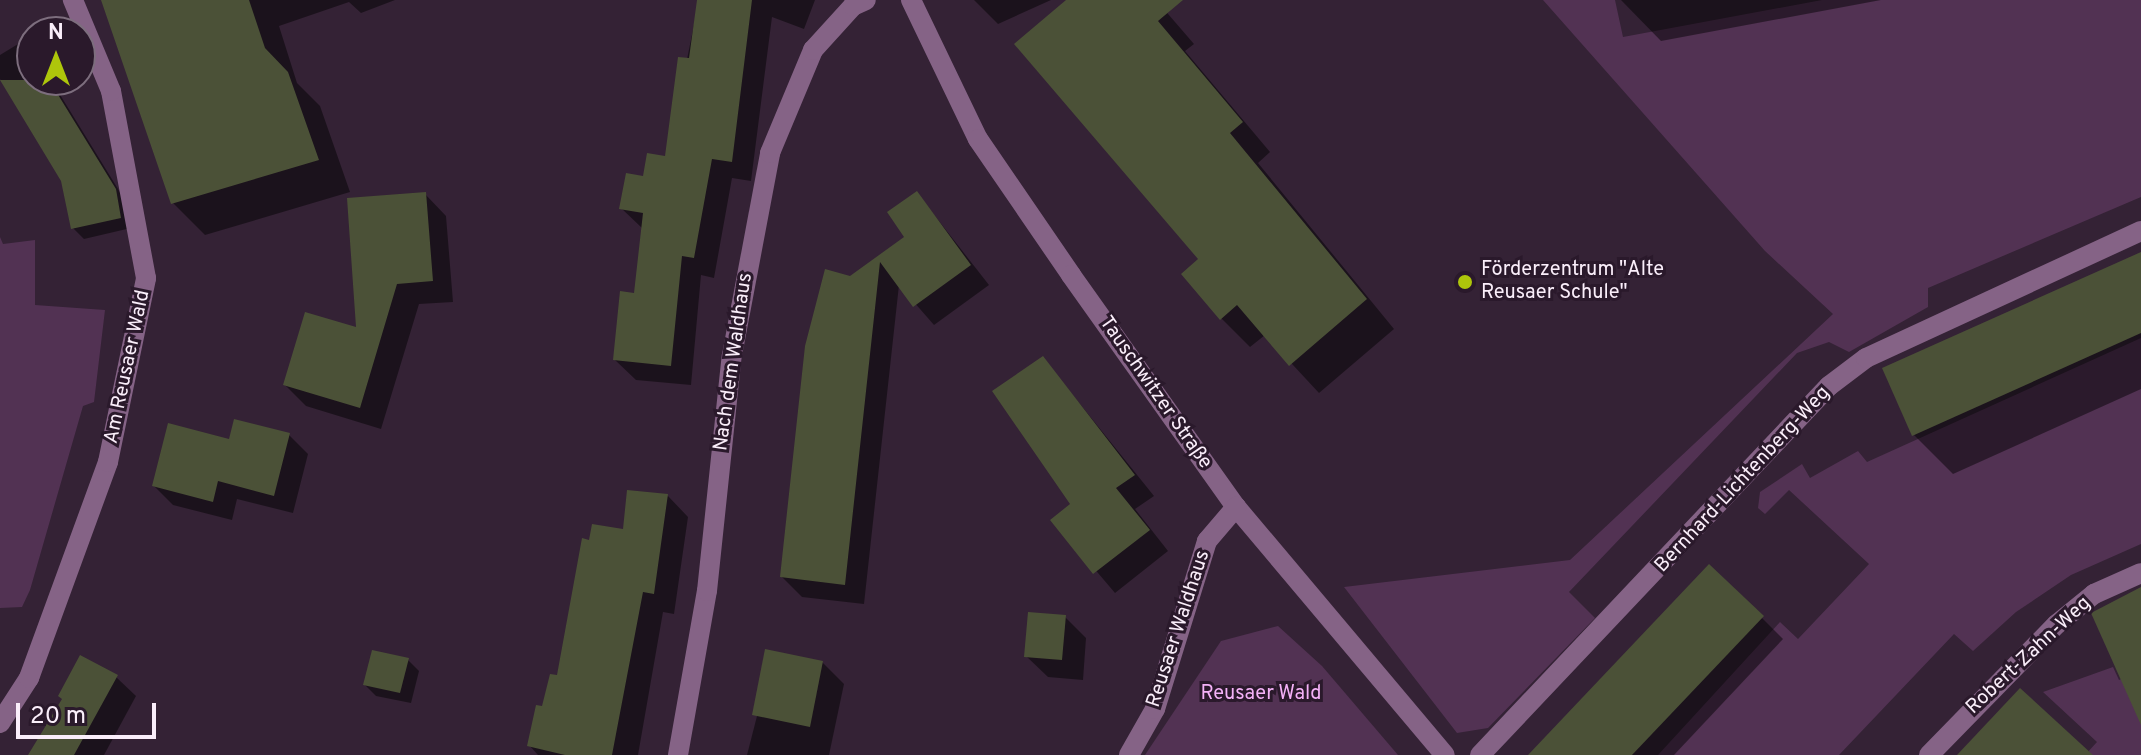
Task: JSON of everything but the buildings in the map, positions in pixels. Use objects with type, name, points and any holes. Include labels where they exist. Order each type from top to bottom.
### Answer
[{"type":"street","name":"Am Reusaer Wald","points":[[0,723],[29,678],[108,462],[146,278],[111,91],[73,0]]},
{"type":"street","name":"Nach dem Waldhaus","points":[[678,755],[707,591],[732,355],[770,153],[813,50],[853,6],[866,0]]},
{"type":"street","name":"Tauschwitzer Straße","points":[[911,0],[978,139],[1236,507],[1445,755]]},
{"type":"street","name":"Bernhard-Lichtenberg-Weg","points":[[1480,755],[1829,386],[1866,358],[2141,231]]},
{"type":"street","name":"Reusaer Waldhaus","points":[[1129,755],[1155,709],[1207,541],[1236,507]]},
{"type":"street","name":"Robert-Zahn-Weg","points":[[1929,755],[2057,624],[2094,594],[2141,573]]},
{"type":"green space","points":[[1543,0],[1615,0],[1623,37],[1822,0],[2141,0],[2141,197],[1928,288],[1928,307],[1849,352],[1829,342],[1797,353],[1569,592],[1595,618],[1488,728],[1457,733],[1344,587],[1570,560],[1833,314],[1765,251]]},
{"type":"green space","points":[[0,237],[3,244],[35,240],[35,305],[105,310],[94,402],[83,406],[30,590],[22,607],[0,608]]},
{"type":"green space","points":[[2141,338],[2141,544],[2071,575],[2016,612],[1973,651],[1954,634],[1839,755],[1658,755],[1780,622],[1798,639],[1869,564],[1789,490],[1765,514],[1758,508],[1760,492],[1802,464],[1810,478],[1858,451],[1867,462]]},
{"type":"green space","name":"Reusaer Wald","points":[[1278,626],[1322,666],[1398,755],[1145,755],[1221,641]]},
{"type":"green space","points":[[2113,667],[2119,680],[2141,670],[2141,755],[2085,755],[2097,742],[2043,692]]},
{"type":"place","name":"Förderzentrum \"Alte Reusaer Schule\"","points":[[1465,282]]}]
